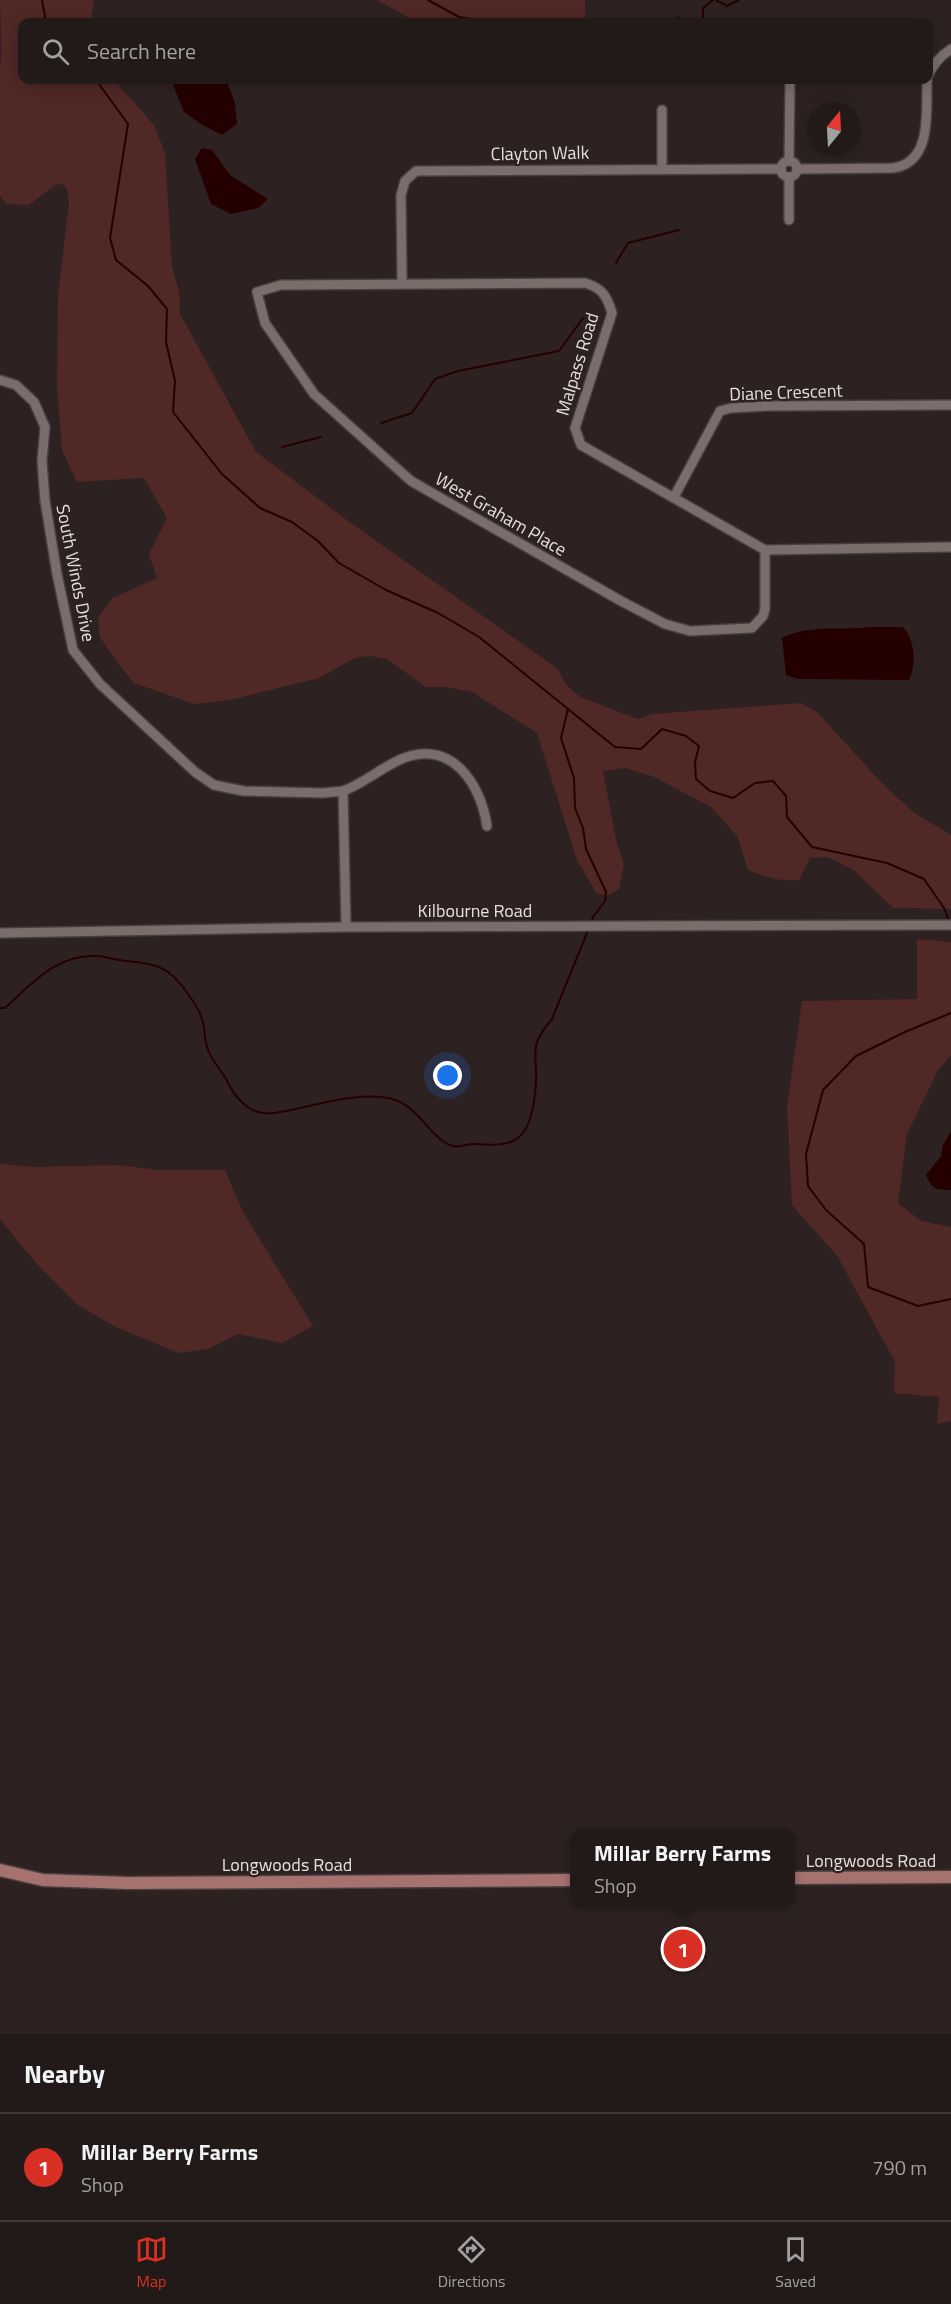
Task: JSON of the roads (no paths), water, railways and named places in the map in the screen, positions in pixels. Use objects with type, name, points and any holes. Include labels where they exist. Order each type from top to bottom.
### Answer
[{"type":"main road","name":"Longwoods Road","points":[[0,1870],[43,1880],[128,1883],[570,1880]]},
{"type":"main road","name":"Longwoods Road","points":[[795,1878],[951,1877]]},
{"type":"street","points":[[933,66],[943,54],[951,50]]},
{"type":"street","points":[[789,161],[790,84]]},
{"type":"street","points":[[797,169],[903,167],[924,144],[928,84]]},
{"type":"street","points":[[662,110],[662,169]]},
{"type":"street","points":[[789,161],[795,164],[797,169],[795,175],[789,177],[783,175],[781,169],[789,161]]},
{"type":"street","name":"Clayton Walk","points":[[402,283],[401,195],[405,181],[416,171],[781,169]]},
{"type":"street","points":[[789,177],[789,220]]},
{"type":"street","name":"Malpass Road","points":[[281,285],[585,283],[598,287],[608,298],[612,313],[575,428],[581,445],[765,550]]},
{"type":"street","name":"West Graham Place","points":[[281,285],[257,292],[265,323],[314,394],[411,481],[621,602],[665,624],[690,631],[752,628],[763,616],[765,609],[765,550]]},
{"type":"street","name":"South Winds Drive","points":[[0,380],[16,385],[34,402],[45,427],[42,461],[45,501],[59,585],[73,650],[100,684],[195,772],[214,785],[244,791],[323,793],[343,791]]},
{"type":"street","name":"Diane Crescent","points":[[674,498],[720,411],[731,408],[767,406],[951,405]]},
{"type":"street","points":[[765,550],[951,547]]},
{"type":"street","points":[[346,927],[343,791],[355,787],[403,758],[421,753],[447,757],[465,773],[479,796],[487,826]]},
{"type":"street","name":"Kilbourne Road","points":[[0,933],[346,927],[951,925]]},
{"type":"waterway","points":[[42,0],[45,18]]},
{"type":"waterway","points":[[428,0],[459,17],[465,18]]},
{"type":"waterway","points":[[703,18],[703,8],[713,0]]},
{"type":"waterway","points":[[716,0],[727,6],[739,0]]},
{"type":"waterway","points":[[99,84],[128,124],[110,238],[116,260],[148,286],[167,309],[166,342],[175,381],[173,412],[222,474],[260,508],[292,522],[318,541],[339,563],[386,590],[438,613],[479,637],[615,747],[641,749],[662,729],[686,736],[699,746],[695,762],[696,779],[710,791],[733,798],[755,783],[773,781],[786,796],[787,817],[812,847],[887,863],[924,879],[944,908],[950,923]]},
{"type":"waterway","points":[[616,263],[628,243],[679,230]]},
{"type":"waterway","points":[[381,423],[412,413],[435,379],[458,371],[559,351],[583,318]]},
{"type":"waterway","points":[[282,447],[321,437]]},
{"type":"waterway","points":[[568,709],[561,738],[574,778],[575,808],[583,828],[586,849],[606,892],[605,901],[591,923]]},
{"type":"waterway","points":[[0,1008],[5,1008],[46,972],[69,960],[100,956],[150,964],[173,976],[199,1010],[206,1044],[211,1056],[235,1094],[250,1108],[264,1113],[273,1113],[344,1099],[373,1096],[398,1101],[413,1112],[439,1138],[453,1146],[501,1144],[511,1142],[521,1136],[529,1122],[536,1089],[537,1042],[552,1019],[589,928]]},
{"type":"waterway","points":[[951,1013],[856,1056],[823,1090],[806,1154],[808,1186],[826,1210],[864,1244],[868,1287],[918,1306],[951,1299]]},
{"type":"place","name":"Millar Berry Farms","points":[[683,1949]]}]
